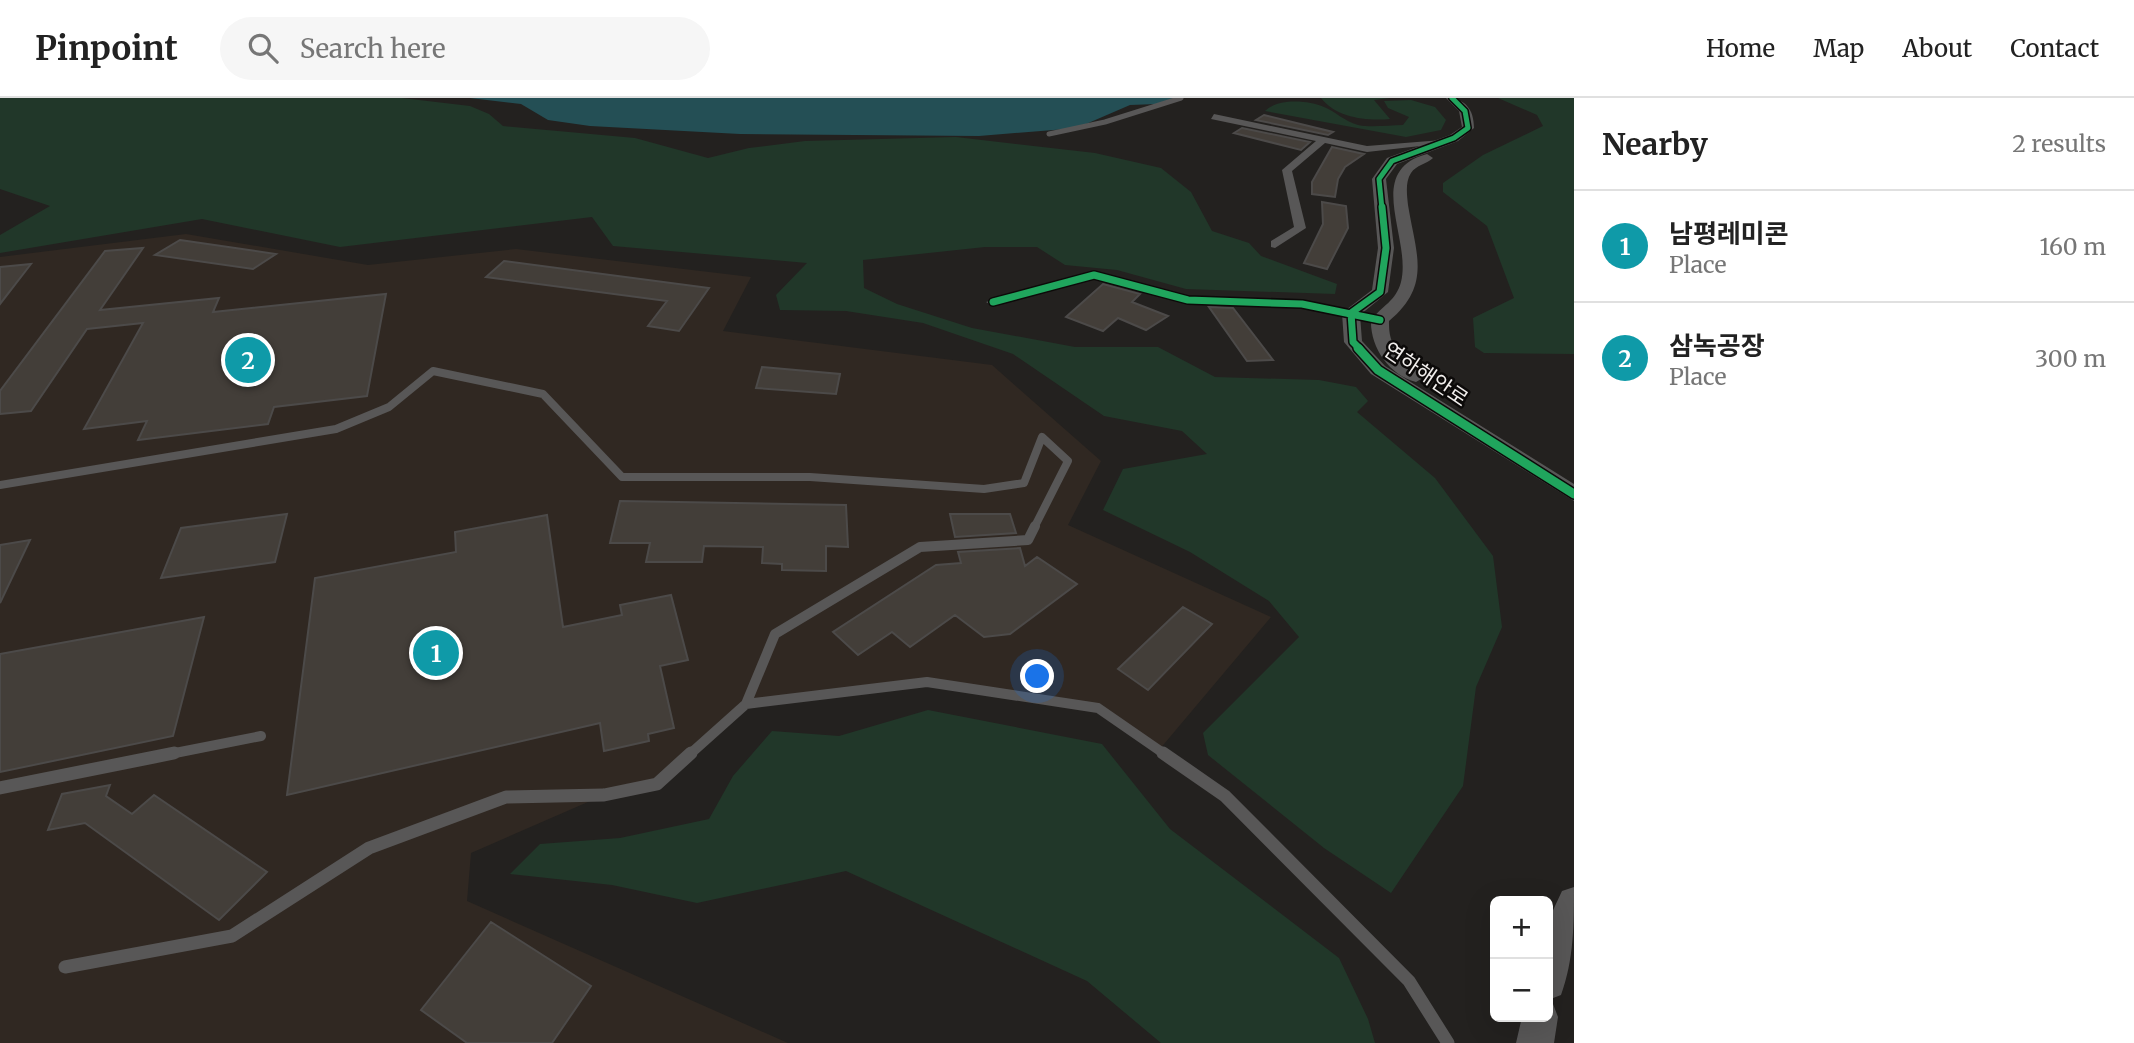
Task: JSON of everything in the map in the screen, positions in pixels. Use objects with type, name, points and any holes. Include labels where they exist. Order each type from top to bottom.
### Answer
[{"type":"street","points":[[1351,313],[1380,292],[1386,248],[1379,179],[1392,160],[1442,143],[1468,128],[1466,111],[1452,98]]},
{"type":"street","name":"연하해안로","points":[[1464,98],[1482,113],[1485,122],[1480,132],[1456,148],[1410,165],[1403,174],[1400,196],[1412,256],[1410,281],[1403,300],[1380,320],[1379,332],[1395,364],[1574,474]]},
{"type":"street","points":[[1214,117],[1367,149],[1442,143]]},
{"type":"street","points":[[1260,142],[1274,130]]},
{"type":"street","points":[[1275,244],[1300,228],[1287,170],[1324,140]]},
{"type":"street","points":[[993,302],[1094,275],[1188,300],[1302,304],[1380,320]]},
{"type":"street","name":"연하해안로","points":[[1351,313],[1353,342],[1378,370],[1574,494]]},
{"type":"street","points":[[1552,959],[1555,944],[1574,902]]},
{"type":"street","points":[[1535,1043],[1539,1022]]},
{"type":"lane","points":[[1049,134],[1105,122],[1181,98]]},
{"type":"lane","points":[[0,485],[336,429],[389,407],[433,371],[543,394],[622,477],[810,477],[984,489],[1024,483],[1042,437],[1068,461],[1028,540],[920,547],[775,634],[746,704],[657,784],[604,795],[506,797],[369,848],[232,936],[65,967]]},
{"type":"lane","points":[[746,704],[927,682],[1098,708],[1225,796],[1409,981],[1448,1043]]},
{"type":"lane","points":[[0,788],[261,736]]},
{"type":"shaded area","points":[[186,234],[368,265],[516,249],[751,277],[723,331],[992,365],[1101,461],[1068,525],[1271,617],[1159,750],[1098,708],[927,682],[746,704],[657,784],[604,795],[471,853],[467,901],[788,1043],[0,1043],[0,257]]},
{"type":"green space","points":[[0,98],[402,98],[470,106],[489,114],[503,126],[635,138],[708,158],[749,148],[805,141],[956,137],[1095,153],[1161,168],[1191,192],[1212,231],[1249,243],[1261,256],[1337,284],[1335,294],[1186,289],[1117,270],[1065,265],[1037,247],[985,247],[863,260],[864,288],[897,304],[972,328],[1075,347],[1158,347],[1215,377],[1319,380],[1356,387],[1368,401],[1357,412],[1435,478],[1493,556],[1502,627],[1476,687],[1463,786],[1391,893],[1324,848],[1208,755],[1203,733],[1299,637],[1269,601],[1190,552],[1103,510],[1123,469],[1207,454],[1182,431],[1104,416],[1013,354],[923,323],[846,311],[780,310],[776,295],[807,263],[613,246],[592,217],[340,247],[202,219],[0,253],[0,235],[50,206],[0,189]]},
{"type":"green space","points":[[1321,98],[1390,98],[1374,100],[1390,119],[1352,117],[1335,110]]},
{"type":"green space","points":[[1498,98],[1574,98],[1574,354],[1484,353],[1475,347],[1473,318],[1514,298],[1487,226],[1443,192],[1443,183],[1483,155],[1543,126],[1537,115]]},
{"type":"green space","points":[[1411,100],[1435,107],[1446,120],[1441,130],[1406,137],[1265,111],[1285,102],[1302,102],[1324,107],[1358,125],[1403,125],[1409,117],[1388,108],[1384,101]]},
{"type":"green space","points":[[928,710],[1102,744],[1170,829],[1339,958],[1368,1019],[1375,1043],[1161,1043],[1087,981],[846,871],[697,903],[612,885],[510,874],[540,844],[620,838],[709,819],[733,776],[772,731],[839,736]]},
{"type":"water","points":[[470,98],[1174,98],[1157,104],[1130,105],[1086,124],[1066,129],[979,136],[740,134],[590,126],[548,120],[521,104]]},
{"type":"building","points":[[1264,115],[1333,132],[1328,135],[1256,120]]},
{"type":"building","points":[[1242,128],[1310,142],[1301,150],[1234,133]]},
{"type":"building","points":[[1332,147],[1364,154],[1345,167],[1338,179],[1335,197],[1312,194],[1312,182]]},
{"type":"building","points":[[1322,202],[1346,206],[1348,228],[1327,269],[1304,263],[1323,224]]},
{"type":"building","points":[[180,240],[276,254],[253,269],[155,255]]},
{"type":"building","points":[[143,248],[100,310],[219,298],[213,312],[386,294],[367,396],[274,407],[268,424],[138,440],[147,421],[84,429],[143,323],[87,329],[31,411],[0,414],[0,391],[105,251]]},
{"type":"building","points":[[504,261],[709,288],[679,331],[648,326],[667,301],[486,277]]},
{"type":"building","points":[[31,264],[0,304],[0,267]]},
{"type":"building","points":[[1103,284],[1140,294],[1132,302],[1168,316],[1146,330],[1118,318],[1103,331],[1066,317]]},
{"type":"building","points":[[1209,307],[1233,308],[1273,360],[1247,361]]},
{"type":"building","points":[[762,367],[840,374],[836,394],[756,388]]},
{"type":"building","points":[[620,501],[846,505],[848,547],[826,546],[826,571],[782,570],[782,564],[762,563],[763,547],[704,546],[702,562],[646,562],[650,543],[610,543]]},
{"type":"building","points":[[287,514],[275,562],[161,578],[181,528]]},
{"type":"building","points":[[950,514],[1010,514],[1016,533],[955,537]]},
{"type":"building","points":[[547,515],[563,627],[622,615],[620,605],[671,595],[688,660],[660,666],[674,728],[648,734],[649,741],[604,751],[600,723],[287,795],[315,578],[456,552],[455,532]]},
{"type":"building","points":[[30,540],[0,603],[0,545]]},
{"type":"building","points":[[1020,548],[1025,566],[1037,557],[1077,584],[1010,634],[984,637],[955,615],[910,647],[892,632],[858,655],[833,632],[936,565],[961,563],[958,552]]},
{"type":"building","points":[[1183,607],[1212,624],[1148,690],[1118,669]]},
{"type":"building","points":[[204,617],[173,736],[0,772],[0,654]]},
{"type":"building","points":[[110,785],[106,796],[132,814],[154,795],[267,872],[219,920],[85,823],[48,830],[62,794]]},
{"type":"building","points":[[491,922],[591,986],[552,1043],[467,1043],[421,1010]]},
{"type":"cycle path","points":[[1452,98],[1465,111],[1468,128],[1454,138],[1392,161],[1379,179],[1386,248],[1380,292],[1351,313],[1353,342],[1378,370],[1574,494]]},
{"type":"cycle path","points":[[993,302],[1094,275],[1188,300],[1302,304],[1380,320]]},
{"type":"place","name":"삼녹공장","points":[[248,360]]},
{"type":"place","name":"남평레미콘","points":[[436,653]]}]
